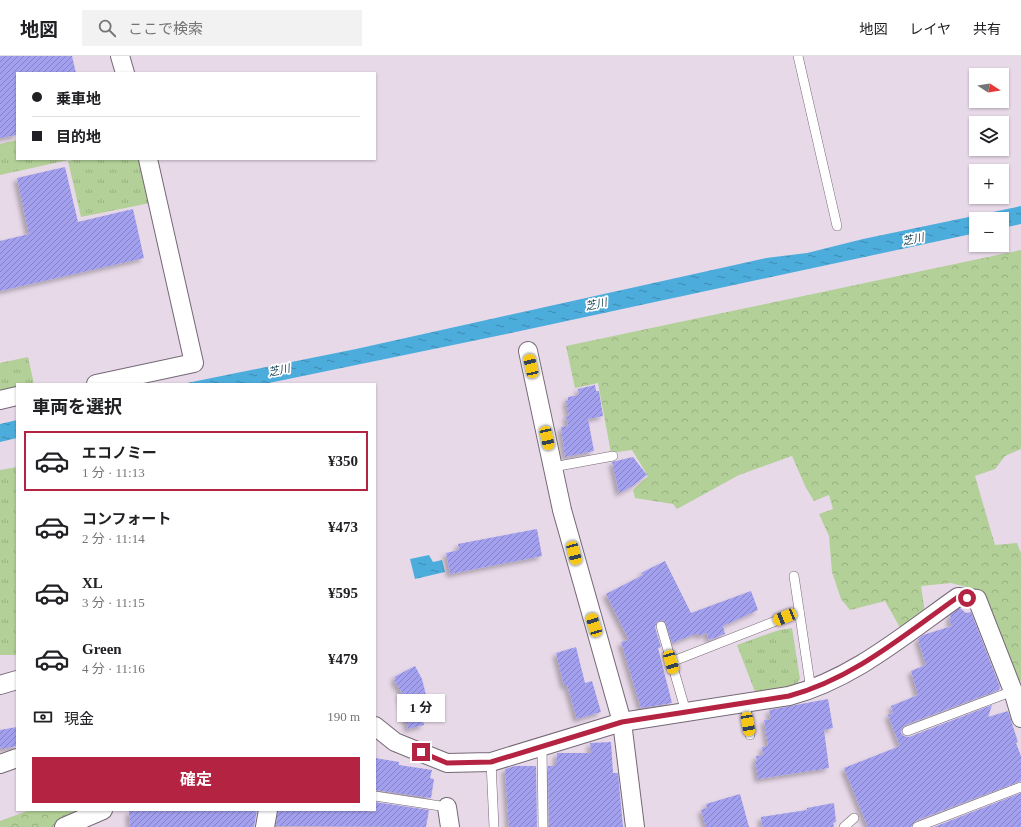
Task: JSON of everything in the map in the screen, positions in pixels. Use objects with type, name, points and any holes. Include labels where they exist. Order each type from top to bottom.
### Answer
[{"type":"street","points":[[120,56],[125,72]]},
{"type":"street","points":[[101,383],[194,363],[148,160]]},
{"type":"street","points":[[528,351],[568,534],[622,722],[636,827]]},
{"type":"street","points":[[0,400],[16,396]]},
{"type":"street","points":[[376,727],[395,742],[447,763],[491,762],[622,722],[745,703],[811,690],[859,668],[958,597],[977,599],[1017,690],[1021,718]]},
{"type":"street","points":[[0,685],[16,680]]},
{"type":"street","points":[[0,764],[16,758]]},
{"type":"street","points":[[447,807],[450,827]]},
{"type":"street","points":[[64,827],[101,811]]},
{"type":"street","points":[[265,827],[268,811]]},
{"type":"lane","points":[[798,56],[837,226]]},
{"type":"lane","points":[[553,467],[612,456]]},
{"type":"lane","points":[[794,576],[811,690]]},
{"type":"lane","points":[[671,662],[799,612]]},
{"type":"lane","points":[[661,626],[686,712]]},
{"type":"lane","points":[[906,731],[1017,690]]},
{"type":"lane","points":[[745,703],[750,735]]},
{"type":"lane","points":[[542,746],[543,827]]},
{"type":"lane","points":[[491,762],[494,827]]},
{"type":"lane","points":[[917,827],[1021,787]]},
{"type":"lane","points":[[376,796],[447,807]]},
{"type":"lane","points":[[844,827],[854,818]]},
{"type":"green space","points":[[16,140],[16,160],[68,160],[0,175],[0,144]]},
{"type":"green space","points":[[141,160],[150,203],[81,217],[68,161]]},
{"type":"green space","points":[[1021,250],[1021,449],[1005,456],[995,469],[975,476],[995,545],[1017,543],[1021,553],[1021,681],[1015,683],[978,590],[951,583],[921,586],[925,613],[902,631],[885,601],[850,610],[841,599],[832,572],[829,536],[819,514],[833,509],[829,495],[814,501],[806,488],[792,456],[739,475],[677,509],[673,504],[635,498],[633,490],[648,476],[632,450],[611,453],[598,383],[575,388],[566,346]]},
{"type":"green space","points":[[28,357],[34,383],[16,383],[16,389],[0,393],[0,363]]},
{"type":"green space","points":[[16,467],[16,655],[0,655],[0,470]]},
{"type":"green space","points":[[792,628],[800,679],[792,690],[757,697],[737,645],[779,630]]},
{"type":"green space","points":[[27,811],[90,811],[53,827],[0,827],[0,821]]},
{"type":"water","points":[[1021,206],[1021,224],[1009,227],[1009,212],[992,212]]},
{"type":"water","name":"芝川","points":[[969,217],[969,235],[511,333],[269,383],[187,383],[356,349],[766,258],[807,253],[863,239]]},
{"type":"water","points":[[16,420],[16,438],[0,442],[0,424]]},
{"type":"water","points":[[429,555],[433,562],[442,560],[445,572],[415,579],[410,559]]},
{"type":"building","points":[[0,56],[72,56],[76,72],[16,72],[16,135],[0,138]]},
{"type":"building","points":[[65,167],[78,222],[133,209],[144,258],[0,291],[0,241],[29,234],[17,178]]},
{"type":"building","points":[[595,385],[596,391],[599,391],[603,416],[588,419],[594,451],[565,457],[561,427],[568,426],[566,416],[569,415],[566,401],[568,401],[568,397],[579,395],[578,389]]},
{"type":"building","points":[[633,457],[647,475],[631,487],[619,493],[612,462]]},
{"type":"building","points":[[537,529],[542,556],[450,574],[446,553],[459,550],[458,544]]},
{"type":"building","points":[[665,561],[691,613],[751,591],[758,610],[723,626],[725,634],[709,640],[707,633],[699,636],[698,633],[672,643],[665,622],[662,620],[657,622],[655,627],[661,647],[658,648],[672,703],[641,708],[621,642],[629,640],[606,594],[643,575],[641,573]]},
{"type":"building","points":[[960,608],[966,613],[971,612],[1000,687],[999,690],[905,725],[902,728],[901,733],[904,736],[909,737],[992,705],[988,717],[1008,711],[1021,756],[1021,781],[915,821],[911,827],[868,827],[844,768],[900,746],[888,715],[893,713],[891,706],[918,695],[911,671],[926,665],[918,639],[923,635],[952,626],[949,619],[951,618],[950,615]]},
{"type":"building","points":[[576,647],[585,683],[592,681],[601,712],[577,719],[567,685],[564,686],[556,653]]},
{"type":"building","points":[[415,666],[422,679],[431,715],[422,717],[424,725],[408,729],[400,694],[402,693],[394,680],[396,679],[394,677]]},
{"type":"building","points":[[828,699],[833,728],[824,730],[829,768],[758,779],[755,761],[757,761],[756,756],[763,755],[762,747],[768,746],[764,720],[771,719],[769,710]]},
{"type":"building","points":[[16,727],[16,746],[2,749],[0,747],[0,730]]},
{"type":"building","points":[[611,742],[613,773],[618,773],[623,827],[549,827],[548,766],[556,766],[557,753],[591,753],[590,743]]},
{"type":"building","points":[[376,758],[399,762],[399,765],[432,770],[430,778],[434,779],[431,798],[376,790]]},
{"type":"building","points":[[515,766],[536,766],[537,827],[509,827],[505,769]]},
{"type":"building","points":[[1021,793],[1021,827],[934,827]]},
{"type":"building","points":[[740,794],[749,827],[706,827],[701,810],[707,808],[706,804]]},
{"type":"building","points":[[376,802],[429,810],[426,827],[276,826],[278,811],[375,812]]},
{"type":"building","points":[[834,803],[836,822],[833,823],[834,827],[762,827],[761,817],[807,810],[807,808]]},
{"type":"building","points":[[129,811],[257,811],[254,827],[130,827]]},
{"type":"route","points":[[421,752],[447,763],[491,762],[622,722],[789,696],[811,690],[859,668],[958,597],[967,598]]}]
